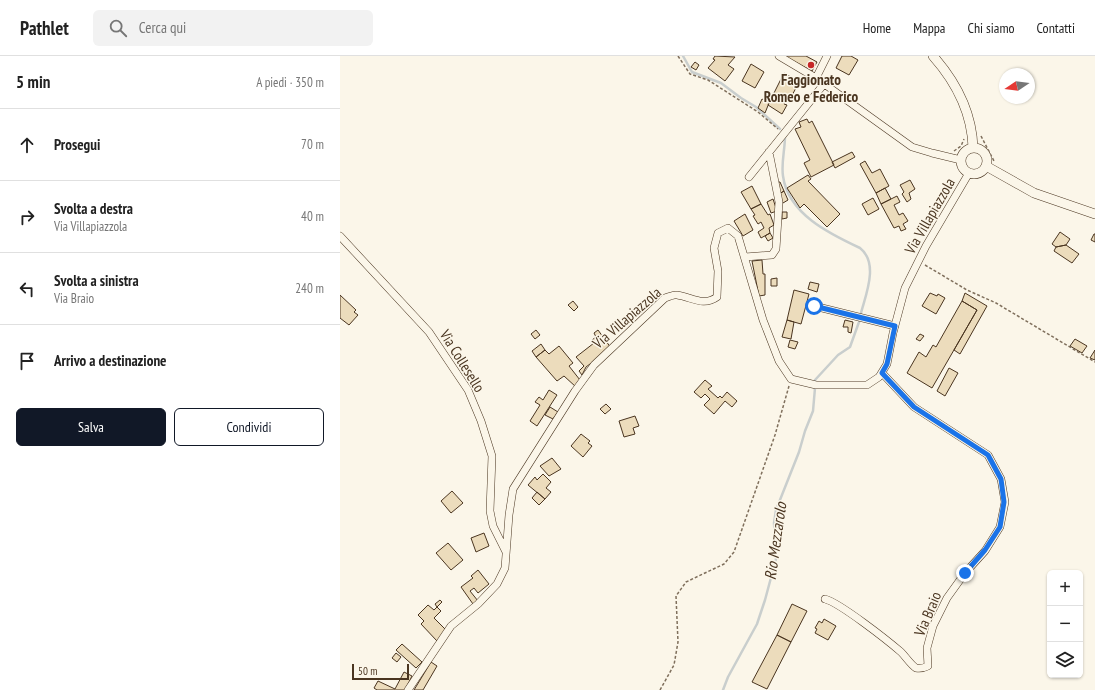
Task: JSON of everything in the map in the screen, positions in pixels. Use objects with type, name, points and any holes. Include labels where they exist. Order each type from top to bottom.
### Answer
[{"type":"street","points":[[779,56],[816,78],[912,147],[961,160]]},
{"type":"street","points":[[816,78],[827,56]]},
{"type":"street","points":[[933,56],[949,76],[962,96],[976,136],[973,148]]},
{"type":"street","points":[[749,177],[824,84]]},
{"type":"street","points":[[973,148],[978,148],[986,155],[986,166],[977,174],[970,173],[964,169],[961,160],[965,152],[973,148]]},
{"type":"street","points":[[745,257],[772,255],[776,249],[779,202],[769,152]]},
{"type":"street","points":[[986,166],[1034,193],[1095,214]]},
{"type":"street","name":"Via Villapiazzola","points":[[408,690],[451,626],[478,604],[497,584],[505,568],[509,515],[513,489],[594,365],[665,298],[676,294],[696,301],[710,302],[717,297],[718,271],[714,248],[718,233],[728,228],[738,236],[763,320],[779,361],[790,379],[816,385],[867,386],[879,377],[887,364],[905,288],[918,261],[970,173]]},
{"type":"street","name":"Via Collesello","points":[[340,236],[429,332],[468,390],[481,421],[492,456],[490,511],[493,526],[506,552]]},
{"type":"street","points":[[814,306],[895,326]]},
{"type":"street","name":"Via Braio","points":[[825,599],[832,600],[902,653],[915,667],[923,669],[928,666],[927,648],[933,626],[947,598],[965,573],[985,550],[1000,527],[1004,502],[1001,479],[988,455],[914,407],[882,373]]},
{"type":"path","points":[[678,56],[690,74],[708,80],[758,112],[784,135]]},
{"type":"path","points":[[950,152],[958,150],[965,138],[976,136],[997,166]]},
{"type":"path","points":[[918,261],[967,290],[996,303],[1095,362]]},
{"type":"path","points":[[660,690],[674,665],[678,642],[676,596],[686,582],[724,564],[734,552],[775,435],[790,379]]},
{"type":"building","points":[[715,56],[735,57],[728,65],[734,69],[725,81],[708,68],[715,60],[713,59]]},
{"type":"building","points":[[784,56],[806,56],[817,62],[812,71]]},
{"type":"building","points":[[842,56],[851,56],[858,60],[849,75],[836,68]]},
{"type":"building","points":[[695,62],[699,65],[696,70],[691,67]]},
{"type":"building","points":[[751,64],[764,72],[755,88],[742,81]]},
{"type":"building","points":[[784,73],[796,80],[794,82],[797,86],[789,101],[786,100],[784,104],[787,105],[782,114],[768,105]]},
{"type":"building","points":[[762,99],[769,103],[765,113],[758,108]]},
{"type":"building","points":[[807,119],[809,123],[812,121],[834,165],[811,177],[804,163],[810,160],[795,129],[801,127],[799,122]]},
{"type":"building","points":[[852,152],[855,157],[835,168],[832,162]]},
{"type":"building","points":[[865,161],[872,173],[880,169],[889,186],[876,193],[860,164]]},
{"type":"building","points":[[808,175],[811,179],[808,181],[840,214],[827,227],[804,204],[800,208],[787,188]]},
{"type":"building","points":[[910,180],[915,189],[909,193],[911,199],[907,202],[902,194],[904,192],[900,185]]},
{"type":"building","points":[[776,182],[780,182],[784,191],[779,194]]},
{"type":"building","points":[[752,186],[761,204],[751,209],[741,192]]},
{"type":"building","points":[[885,188],[891,199],[881,204],[876,193]]},
{"type":"building","points":[[784,191],[788,200],[783,203],[779,194]]},
{"type":"building","points":[[897,196],[900,202],[894,205],[899,215],[903,213],[908,221],[903,224],[906,229],[901,231],[899,226],[894,228],[881,204]]},
{"type":"building","points":[[873,198],[879,209],[868,215],[862,204]]},
{"type":"building","points":[[773,199],[777,211],[771,213],[767,202]]},
{"type":"building","points":[[761,204],[768,215],[770,214],[774,225],[769,228],[770,233],[761,238],[758,232],[764,228],[761,222],[758,224],[751,209]]},
{"type":"building","points":[[782,212],[787,212],[787,218],[782,219]]},
{"type":"building","points":[[745,214],[753,230],[743,236],[734,221]]},
{"type":"building","points":[[1060,232],[1070,239],[1066,245],[1056,247],[1052,244]]},
{"type":"building","points":[[770,233],[773,238],[768,241],[765,236]]},
{"type":"building","points":[[1095,234],[1095,242],[1091,240]]},
{"type":"building","points":[[1066,245],[1079,254],[1072,263],[1054,251],[1056,247]]},
{"type":"building","points":[[762,260],[763,274],[765,274],[765,295],[759,296],[752,261]]},
{"type":"building","points":[[777,278],[777,286],[771,286],[771,279]]},
{"type":"building","points":[[810,282],[819,284],[817,292],[808,289]]},
{"type":"building","points":[[794,290],[809,294],[801,324],[787,320]]},
{"type":"building","points":[[930,293],[937,296],[938,294],[945,298],[936,314],[922,306]]},
{"type":"building","points":[[965,293],[987,306],[960,354],[954,350],[977,310],[962,301]]},
{"type":"building","points":[[340,295],[356,310],[354,312],[358,315],[349,325],[340,318]]},
{"type":"building","points":[[573,301],[578,307],[574,311],[568,305]]},
{"type":"building","points":[[962,301],[977,310],[932,388],[907,373],[919,352],[926,357],[933,345],[936,347]]},
{"type":"building","points":[[787,320],[794,322],[791,339],[782,337]]},
{"type":"building","points":[[845,320],[853,322],[851,333],[848,332],[848,327],[843,327]]},
{"type":"building","points":[[536,330],[540,335],[535,339],[531,334]]},
{"type":"building","points":[[598,330],[611,348],[586,367],[582,375],[579,371],[584,366],[576,357],[594,343],[592,340],[596,337],[594,333]]},
{"type":"building","points":[[920,334],[924,336],[920,341],[916,339]]},
{"type":"building","points":[[1075,339],[1087,346],[1082,353],[1070,346]]},
{"type":"building","points":[[790,340],[798,342],[795,349],[788,347]]},
{"type":"building","points":[[541,344],[545,350],[536,357],[532,351]]},
{"type":"building","points":[[559,346],[573,363],[569,366],[580,380],[576,387],[564,376],[557,381],[536,357],[545,350],[549,354]]},
{"type":"building","points":[[1095,350],[1095,360],[1090,358]]},
{"type":"building","points":[[949,368],[958,373],[945,396],[937,391]]},
{"type":"building","points":[[705,380],[712,386],[708,389],[718,398],[720,396],[722,398],[727,392],[737,401],[732,407],[725,401],[714,414],[704,405],[710,399],[705,394],[701,398],[694,392]]},
{"type":"building","points":[[549,390],[557,395],[537,426],[530,421],[540,405],[535,402],[539,397],[543,400]]},
{"type":"building","points":[[606,404],[611,409],[605,414],[600,409]]},
{"type":"building","points":[[550,407],[558,412],[553,419],[545,415]]},
{"type":"building","points":[[635,416],[639,426],[633,428],[635,434],[624,437],[619,421]]},
{"type":"building","points":[[581,434],[590,441],[588,443],[592,446],[583,457],[571,446]]},
{"type":"building","points":[[552,458],[561,469],[549,476],[540,466]]},
{"type":"building","points":[[543,474],[551,482],[546,488],[551,492],[545,499],[528,485],[535,477],[537,480]]},
{"type":"building","points":[[452,491],[463,503],[451,513],[441,501]]},
{"type":"building","points":[[537,492],[545,499],[539,505],[532,498]]},
{"type":"building","points":[[484,533],[489,546],[476,552],[471,538]]},
{"type":"building","points":[[448,543],[463,560],[451,570],[436,553]]},
{"type":"building","points":[[478,570],[489,584],[478,593],[474,588],[470,591],[478,601],[473,604],[461,587],[473,578],[471,576]]},
{"type":"building","points":[[440,600],[442,602],[437,607],[435,604]]},
{"type":"building","points":[[792,604],[807,611],[791,642],[777,635]]},
{"type":"building","points":[[428,605],[434,610],[437,607],[441,611],[434,618],[447,631],[437,641],[421,624],[424,621],[418,615]]},
{"type":"building","points":[[824,619],[836,626],[828,640],[815,633],[817,629],[815,628],[819,621],[822,623]]},
{"type":"building","points":[[777,635],[791,642],[767,689],[752,682]]},
{"type":"building","points":[[402,644],[422,662],[416,668],[396,650]]},
{"type":"building","points":[[396,653],[401,657],[397,662],[392,658]]},
{"type":"building","points":[[431,662],[437,666],[423,690],[414,690]]},
{"type":"building","points":[[404,672],[412,676],[405,690],[377,690],[374,688],[378,681],[395,689]]},
{"type":"waterway","name":"Rio Mezzarolo","points":[[683,56],[692,72],[721,83],[756,107],[780,129]]},
{"type":"waterway","name":"Rio Mezzarolo","points":[[785,136],[782,166],[783,176],[793,201],[812,221],[836,236],[860,248],[866,254],[869,262],[870,279],[861,313]]},
{"type":"waterway","name":"Rio Mezzarolo","points":[[815,380],[838,355],[850,347],[859,322]]},
{"type":"waterway","name":"Rio Mezzarolo","points":[[723,690],[728,677],[757,624],[765,600],[776,559],[774,523],[776,510],[799,452],[813,411],[815,388]]},
{"type":"place","name":"Faggionato Romeo e Federico","points":[[811,65]]},
{"type":"route","points":[[814,306],[895,326],[887,364],[882,373],[914,407],[988,455],[1001,479],[1004,502],[1000,527],[985,550],[965,573]]}]
